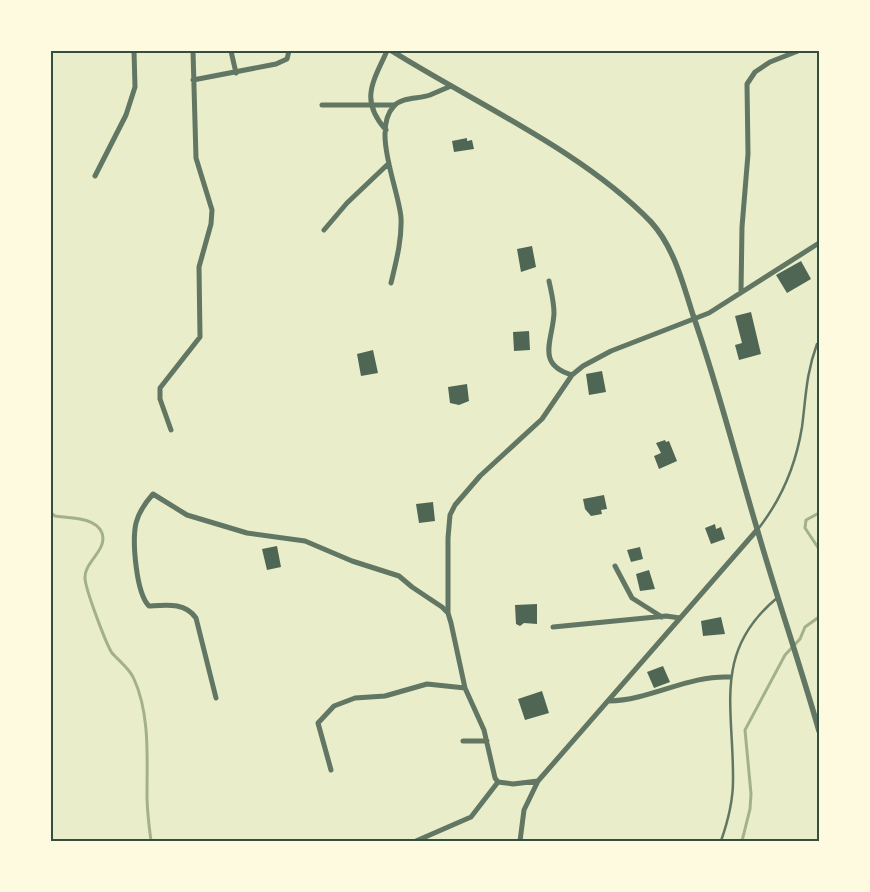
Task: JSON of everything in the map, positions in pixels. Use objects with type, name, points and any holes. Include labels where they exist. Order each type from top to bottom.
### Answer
[{"type":"street","points":[[95,176],[126,115],[135,87],[134,51]]},
{"type":"street","points":[[171,430],[160,399],[160,388],[200,337],[199,267],[211,224],[212,210],[196,158],[192,51]]},
{"type":"street","points":[[230,51],[236,73]]},
{"type":"street","points":[[193,80],[276,64],[287,59],[289,51]]},
{"type":"street","points":[[386,130],[374,117],[370,106],[371,89],[387,51]]},
{"type":"street","points":[[392,51],[510,120],[597,176],[652,224],[666,242],[695,320],[722,405],[757,530],[819,731]]},
{"type":"street","points":[[741,292],[742,227],[748,154],[747,84],[755,72],[770,62],[798,51]]},
{"type":"street","points":[[322,105],[394,105],[452,86]]},
{"type":"street","points":[[391,283],[399,247],[401,219],[388,166],[386,130],[394,105]]},
{"type":"street","points":[[324,230],[347,202],[388,166]]},
{"type":"street","points":[[498,782],[490,761],[487,741],[465,688],[448,613],[448,538],[450,515],[455,505],[480,476],[542,419],[572,375],[582,366],[612,351],[695,320],[819,242]]},
{"type":"street","points":[[548,281],[554,305],[548,354],[556,367],[562,372],[572,375]]},
{"type":"street","points":[[216,698],[196,618],[190,610],[179,606],[149,606],[142,595],[135,560],[136,525],[142,507],[153,494],[187,515],[247,533],[305,541],[352,561],[400,576],[448,613]]},
{"type":"street","points":[[520,841],[524,810],[538,781],[610,701],[757,530]]},
{"type":"street","points":[[615,566],[632,598],[662,617]]},
{"type":"street","points":[[553,627],[662,617],[680,618]]},
{"type":"street","points":[[610,701],[636,698],[685,682],[730,677]]},
{"type":"street","points":[[331,770],[318,723],[334,706],[355,698],[391,694],[427,684],[465,688]]},
{"type":"street","points":[[463,741],[487,741]]},
{"type":"street","points":[[498,782],[513,784],[538,781]]},
{"type":"street","points":[[416,841],[471,817],[498,782]]},
{"type":"lane","points":[[757,530],[772,512],[795,458],[808,370],[817,344]]},
{"type":"lane","points":[[722,841],[731,806],[733,782],[730,677],[733,660],[747,632],[763,610],[779,598]]},
{"type":"building","points":[[467,138],[467,141],[472,140],[474,149],[454,152],[452,141]]},
{"type":"building","points":[[532,246],[536,267],[521,272],[517,249]]},
{"type":"building","points":[[801,261],[811,279],[787,293],[776,275]]},
{"type":"building","points":[[751,312],[761,354],[739,360],[735,345],[742,343],[735,316]]},
{"type":"building","points":[[529,331],[530,350],[514,351],[513,332]]},
{"type":"building","points":[[373,350],[378,373],[361,376],[357,354]]},
{"type":"building","points":[[602,371],[606,392],[589,395],[586,374]]},
{"type":"building","points":[[467,384],[469,401],[459,405],[450,403],[448,387]]},
{"type":"building","points":[[665,440],[666,442],[669,441],[677,461],[659,469],[654,456],[661,453],[656,443]]},
{"type":"building","points":[[604,495],[607,509],[601,510],[602,514],[591,516],[585,509],[583,499]]},
{"type":"building","points":[[433,502],[435,521],[419,523],[416,504]]},
{"type":"building","points":[[715,524],[716,529],[721,527],[725,539],[711,544],[705,528]]},
{"type":"building","points":[[277,546],[281,567],[267,570],[262,549]]},
{"type":"building","points":[[640,547],[643,559],[631,562],[627,550]]},
{"type":"building","points":[[649,570],[655,589],[640,591],[636,574]]},
{"type":"building","points":[[537,604],[537,624],[524,623],[520,626],[516,624],[515,605]]},
{"type":"building","points":[[721,617],[725,634],[703,636],[701,621]]},
{"type":"building","points":[[663,666],[670,682],[654,688],[647,672]]},
{"type":"building","points":[[542,691],[549,713],[525,720],[518,699]]},
{"type":"waterway","points":[[51,513],[55,516],[88,521],[99,528],[102,533],[102,545],[88,567],[85,578],[92,604],[109,648],[132,675],[143,707],[147,751],[148,818],[151,841]]},
{"type":"waterway","points":[[819,513],[806,520],[805,528],[819,549]]},
{"type":"waterway","points":[[742,841],[750,809],[751,794],[745,730],[785,655],[800,639],[805,627],[819,617]]}]
